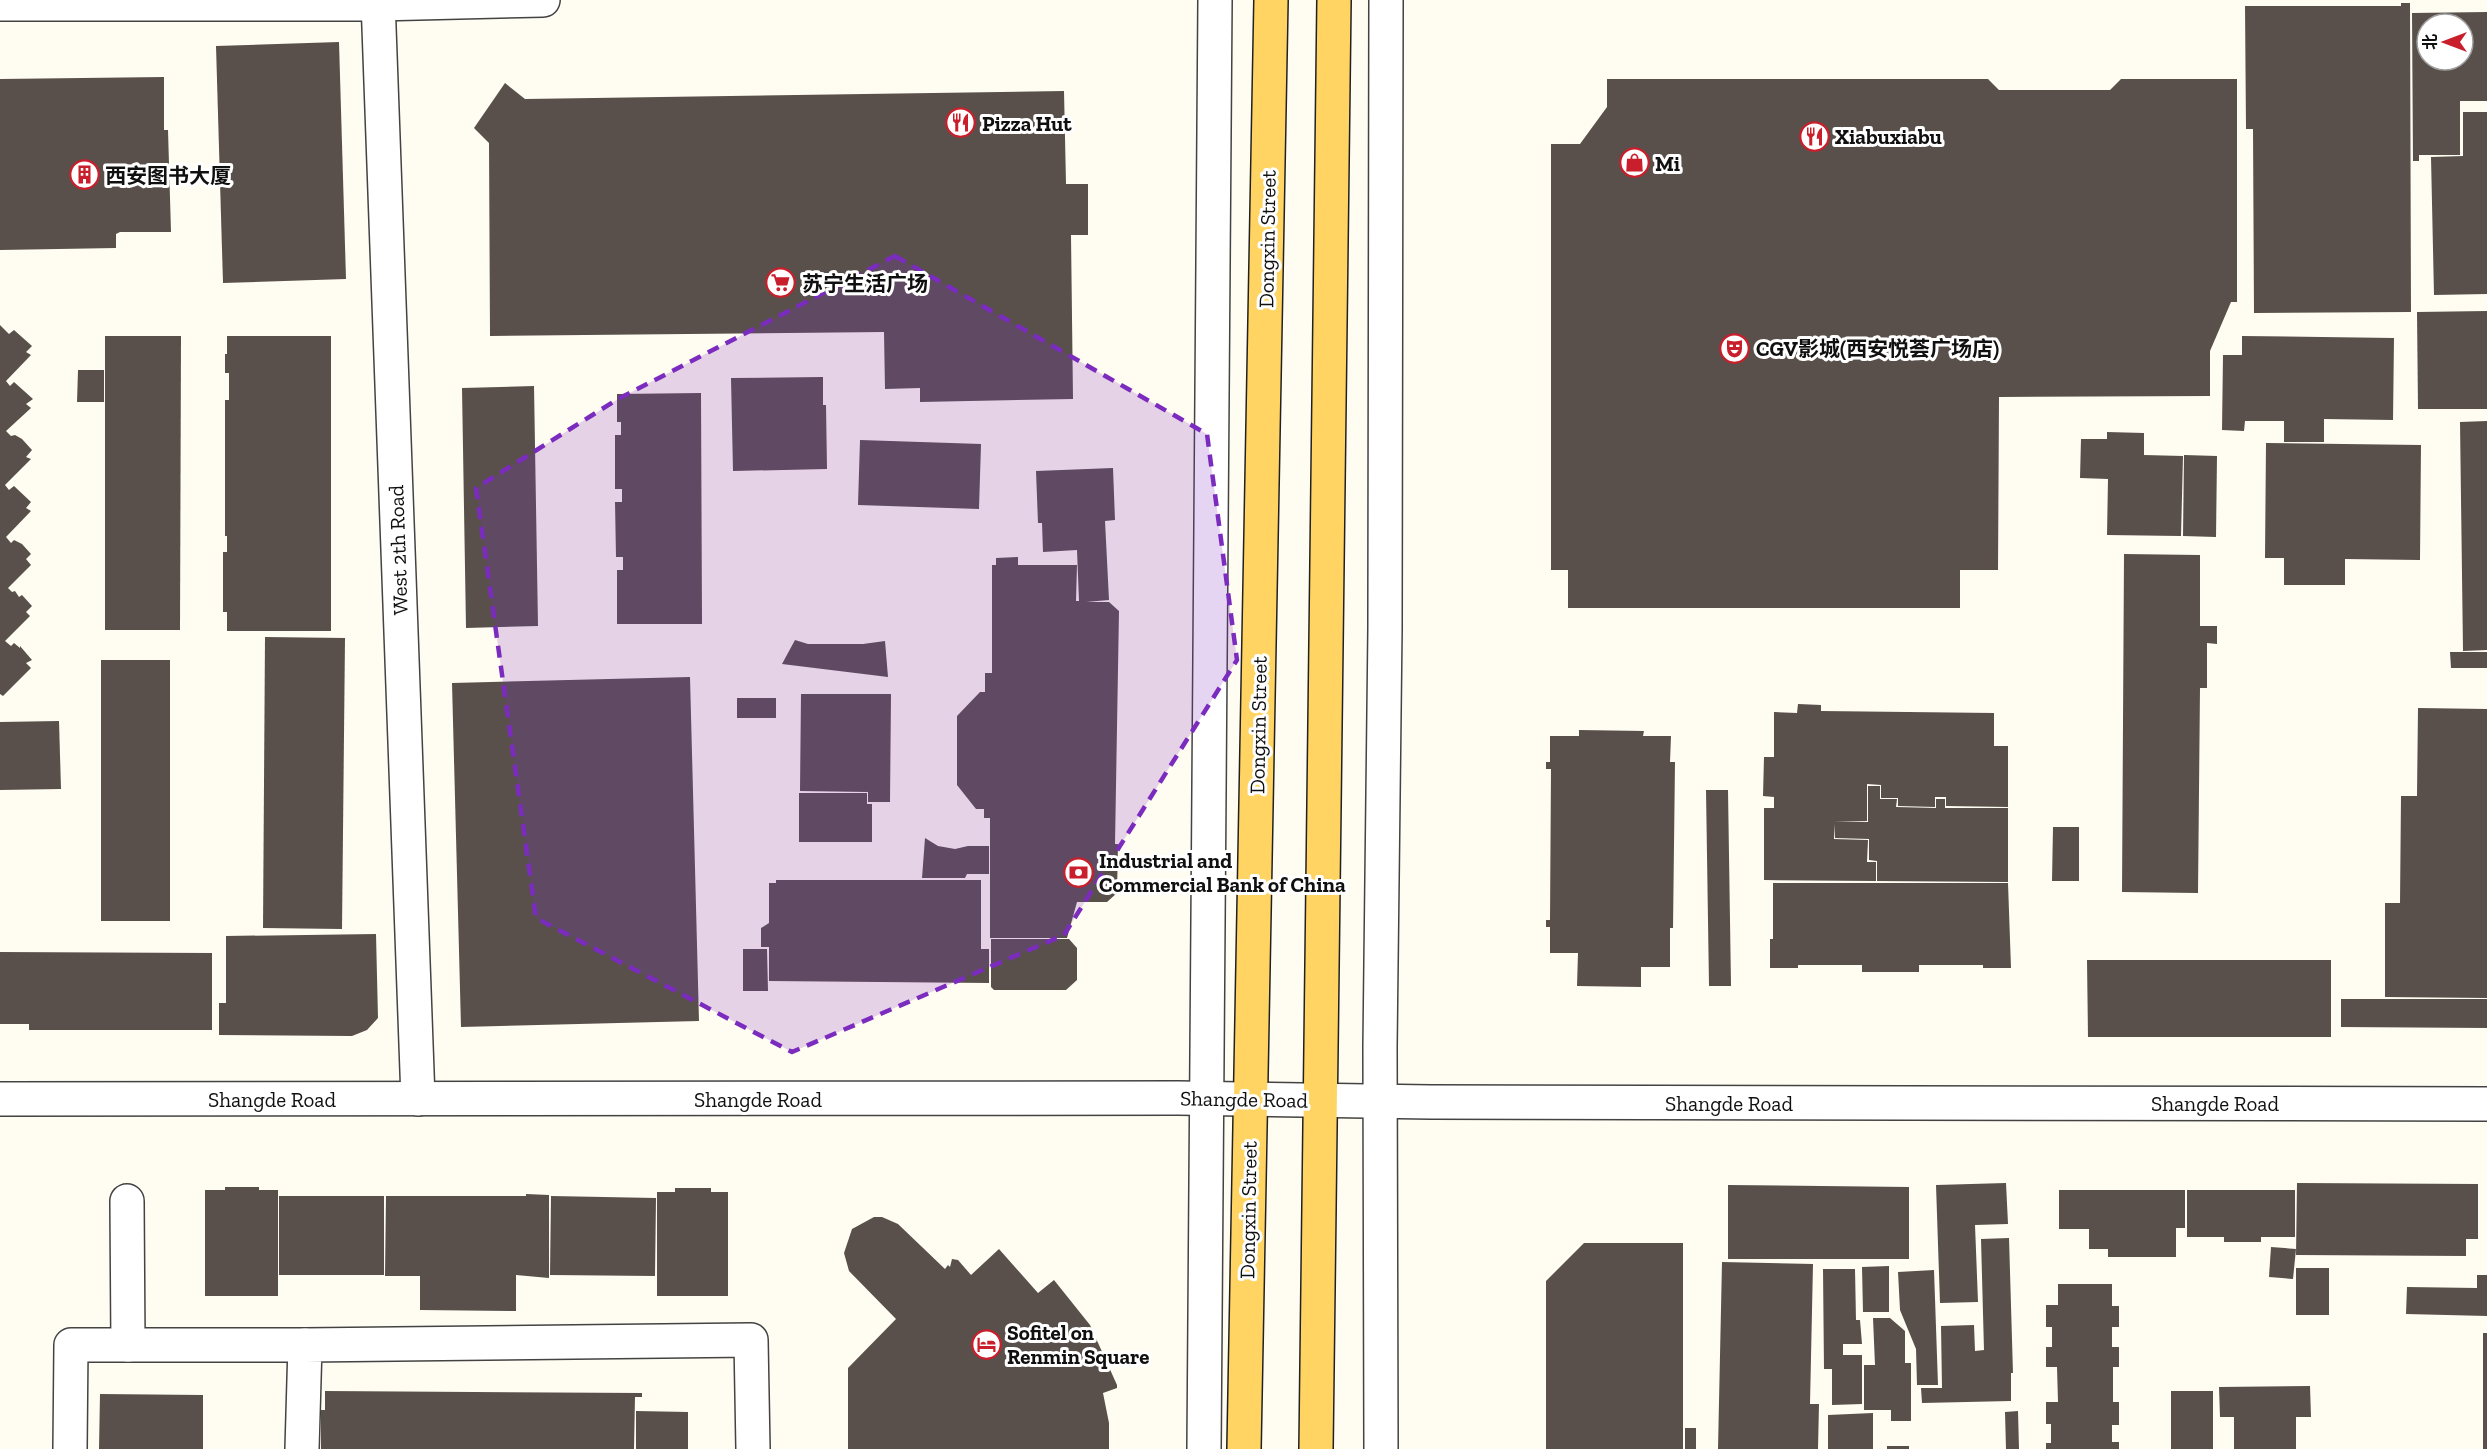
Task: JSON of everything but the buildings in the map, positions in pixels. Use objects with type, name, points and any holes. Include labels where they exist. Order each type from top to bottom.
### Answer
[{"type":"main road","name":"Dongxin Street","points":[[1244,1449],[1271,0]]},
{"type":"main road","points":[[1316,1449],[1334,0]]},
{"type":"street","points":[[0,4],[543,0]]},
{"type":"street","points":[[1204,1449],[1215,0]]},
{"type":"street","points":[[1381,1449],[1382,1101],[1380,1047],[1386,0]]},
{"type":"street","name":"West 2th Road","points":[[378,2],[418,1099]]},
{"type":"street","name":"Shangde Road","points":[[0,1099],[1205,1098],[1382,1101],[2487,1104]]},
{"type":"street","points":[[127,1201],[128,1345]]},
{"type":"street","points":[[70,1449],[71,1345],[752,1340],[753,1449]]},
{"type":"street","points":[[302,1449],[305,1345]]},
{"type":"highlighted area","points":[[895,256],[1207,434],[1237,660],[1064,935],[792,1052],[536,918],[476,488],[618,399]]},
{"type":"place","name":"Pizza Hut","points":[[961,123]]},
{"type":"place","name":"Xiabuxiabu","points":[[1814,136]]},
{"type":"place","name":"Mi","points":[[1634,163]]},
{"type":"place","name":"西安图书大厦","points":[[84,175]]},
{"type":"place","name":"苏宁生活广场","points":[[781,283]]},
{"type":"place","name":"CGV影城(西安悦荟广场店)","points":[[1735,348]]},
{"type":"place","name":"Industrial and Commercial Bank of China","points":[[1078,872]]},
{"type":"place","name":"Sofitel on Renmin Square","points":[[986,1344]]}]
